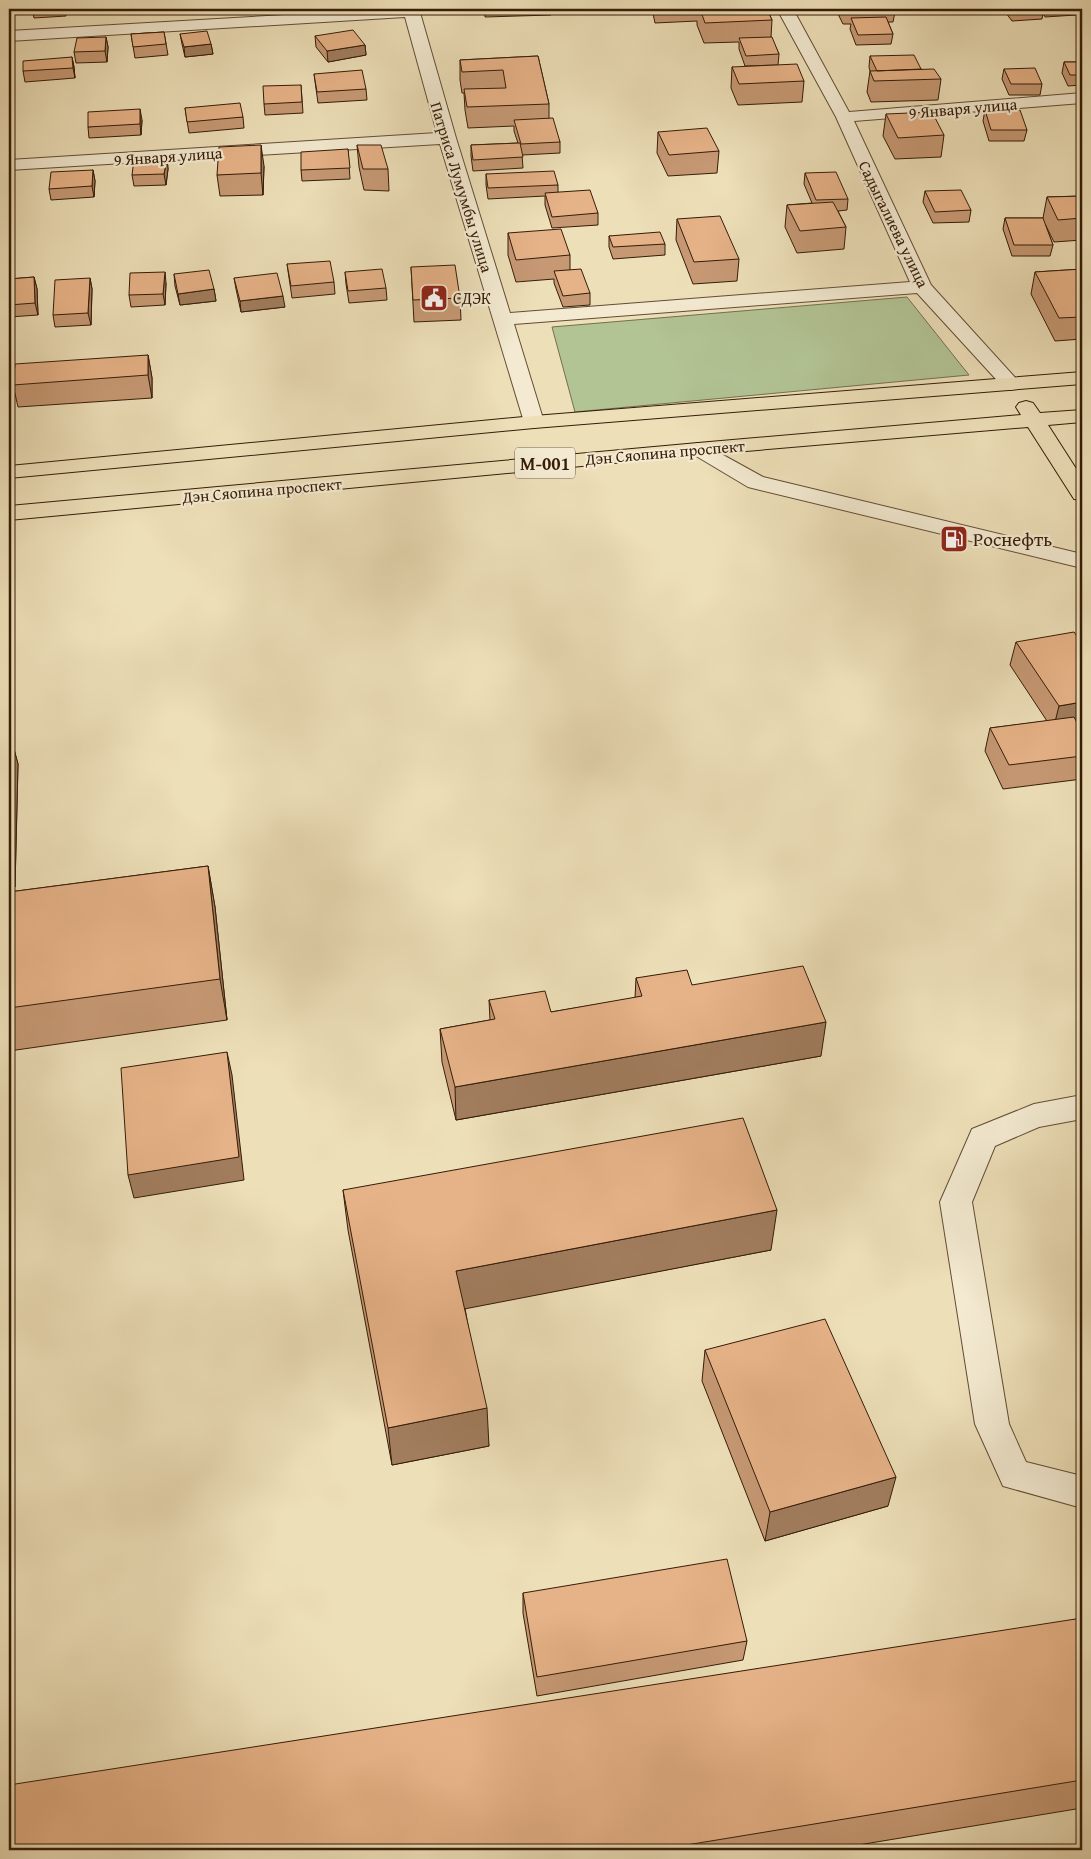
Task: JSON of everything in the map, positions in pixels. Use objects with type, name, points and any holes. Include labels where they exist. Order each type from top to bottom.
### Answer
[{"type":"main road","name":"M-001","points":[[9,472],[534,422],[1082,378]]},
{"type":"main road","name":"Садыгалиева улица","points":[[1011,384],[1082,494]]},
{"type":"main road","name":"Дэн Сяопина проспект","points":[[9,513],[698,449],[1082,416]]},
{"type":"street","name":"Садыгалиева улица","points":[[785,9],[844,117],[922,287],[1011,384]]},
{"type":"street","points":[[9,36],[411,10]]},
{"type":"street","name":"Патриса Лумумбы улица","points":[[411,10],[447,138],[534,422]]},
{"type":"street","name":"9 Января улица","points":[[844,117],[1082,98]]},
{"type":"street","name":"9 Января улица","points":[[9,165],[447,138]]},
{"type":"street","points":[[502,319],[922,287]]},
{"type":"street","points":[[698,449],[756,482],[1082,561]]},
{"type":"street","points":[[1082,1107],[1034,1116],[983,1138],[956,1202],[992,1424],[1015,1475],[1082,1492]]},
{"type":"green space","points":[[907,297],[969,375],[575,412],[552,327]]},
{"type":"building","points":[[700,9],[767,9],[772,20],[705,23]]},
{"type":"building","points":[[842,9],[893,9],[895,12],[844,14]]},
{"type":"building","points":[[886,17],[893,34],[858,35],[851,18]]},
{"type":"building","points":[[353,30],[365,45],[327,51],[315,36]]},
{"type":"building","points":[[207,31],[211,44],[184,47],[180,34]]},
{"type":"building","points":[[164,32],[166,44],[133,47],[131,34]]},
{"type":"building","points":[[106,37],[105,51],[74,52],[77,38]]},
{"type":"building","points":[[772,37],[779,54],[746,56],[739,38]]},
{"type":"building","points":[[914,55],[921,69],[877,71],[870,56]]},
{"type":"building","points":[[538,56],[549,104],[467,107],[464,89],[506,88],[503,70],[462,72],[460,60]]},
{"type":"building","points":[[72,57],[73,68],[23,71],[23,61]]},
{"type":"building","points":[[1064,62],[1082,62],[1082,75],[1070,75]]},
{"type":"building","points":[[797,64],[804,81],[739,84],[732,67]]},
{"type":"building","points":[[1035,68],[1042,84],[1011,84],[1004,69]]},
{"type":"building","points":[[934,69],[941,79],[874,81],[870,71]]},
{"type":"building","points":[[362,70],[366,89],[317,92],[314,74]]},
{"type":"building","points":[[301,85],[302,102],[264,104],[263,86]]},
{"type":"building","points":[[240,103],[243,117],[187,122],[185,108]]},
{"type":"building","points":[[9,108],[12,108],[9,119]]},
{"type":"building","points":[[140,109],[140,124],[88,127],[88,112]]},
{"type":"building","points":[[985,110],[1020,110],[1027,130],[991,130]]},
{"type":"building","points":[[932,112],[944,135],[898,138],[886,114]]},
{"type":"building","points":[[553,118],[560,142],[521,144],[514,120]]},
{"type":"building","points":[[707,128],[719,151],[669,155],[658,132]]},
{"type":"building","points":[[520,143],[523,157],[473,160],[471,145]]},
{"type":"building","points":[[261,145],[261,173],[217,175],[219,147]]},
{"type":"building","points":[[357,145],[381,145],[388,169],[363,169]]},
{"type":"building","points":[[348,149],[350,168],[301,170],[301,152]]},
{"type":"building","points":[[167,158],[164,174],[132,175],[134,159]]},
{"type":"building","points":[[93,170],[92,186],[49,189],[51,172]]},
{"type":"building","points":[[554,171],[558,185],[488,188],[486,174]]},
{"type":"building","points":[[836,172],[848,199],[816,200],[805,173]]},
{"type":"building","points":[[590,190],[598,213],[552,217],[545,193]]},
{"type":"building","points":[[961,190],[971,210],[935,212],[925,191]]},
{"type":"building","points":[[1082,196],[1082,218],[1058,220],[1047,197]]},
{"type":"building","points":[[833,202],[846,227],[800,231],[787,205]]},
{"type":"building","points":[[720,216],[739,259],[694,262],[677,219]]},
{"type":"building","points":[[1005,218],[1043,218],[1053,245],[1014,245]]},
{"type":"building","points":[[561,229],[570,255],[516,260],[508,233]]},
{"type":"building","points":[[660,232],[665,244],[613,247],[609,236]]},
{"type":"building","points":[[330,261],[334,282],[291,286],[287,264]]},
{"type":"building","points":[[455,265],[460,298],[413,300],[411,267]]},
{"type":"building","points":[[382,269],[386,288],[348,291],[345,272]]},
{"type":"building","points":[[581,269],[590,293],[563,296],[554,271]]},
{"type":"building","points":[[1082,269],[1082,317],[1059,318],[1035,272]]},
{"type":"building","points":[[209,270],[214,289],[178,294],[174,274]]},
{"type":"building","points":[[165,272],[163,294],[129,295],[130,273]]},
{"type":"building","points":[[277,273],[283,296],[240,301],[234,278]]},
{"type":"building","points":[[34,277],[35,303],[9,305],[9,279]]},
{"type":"building","points":[[90,278],[88,313],[53,315],[55,280]]},
{"type":"building","points":[[148,355],[148,375],[13,385],[15,364]]},
{"type":"building","points":[[1074,632],[1082,643],[1082,702],[1059,706],[1016,642]]},
{"type":"building","points":[[1074,717],[1082,732],[1082,756],[1009,765],[990,728]]},
{"type":"building","points":[[208,866],[220,979],[9,1008],[9,892]]},
{"type":"building","points":[[803,966],[826,1022],[455,1087],[440,1029],[495,1019],[489,1000],[545,991],[551,1012],[642,996],[636,978],[687,970],[692,985]]},
{"type":"building","points":[[227,1052],[239,1157],[128,1175],[121,1068]]},
{"type":"building","points":[[743,1118],[777,1210],[456,1271],[487,1408],[388,1428],[343,1190]]},
{"type":"building","points":[[825,1319],[896,1477],[770,1512],[705,1350]]},
{"type":"building","points":[[727,1559],[747,1641],[537,1677],[523,1593]]},
{"type":"building","points":[[1082,1618],[1082,1780],[656,1850],[9,1850],[9,1785]]},
{"type":"place","name":"СДЭК","points":[[434,298]]},
{"type":"place","name":"Роснефть","points":[[954,539]]}]
